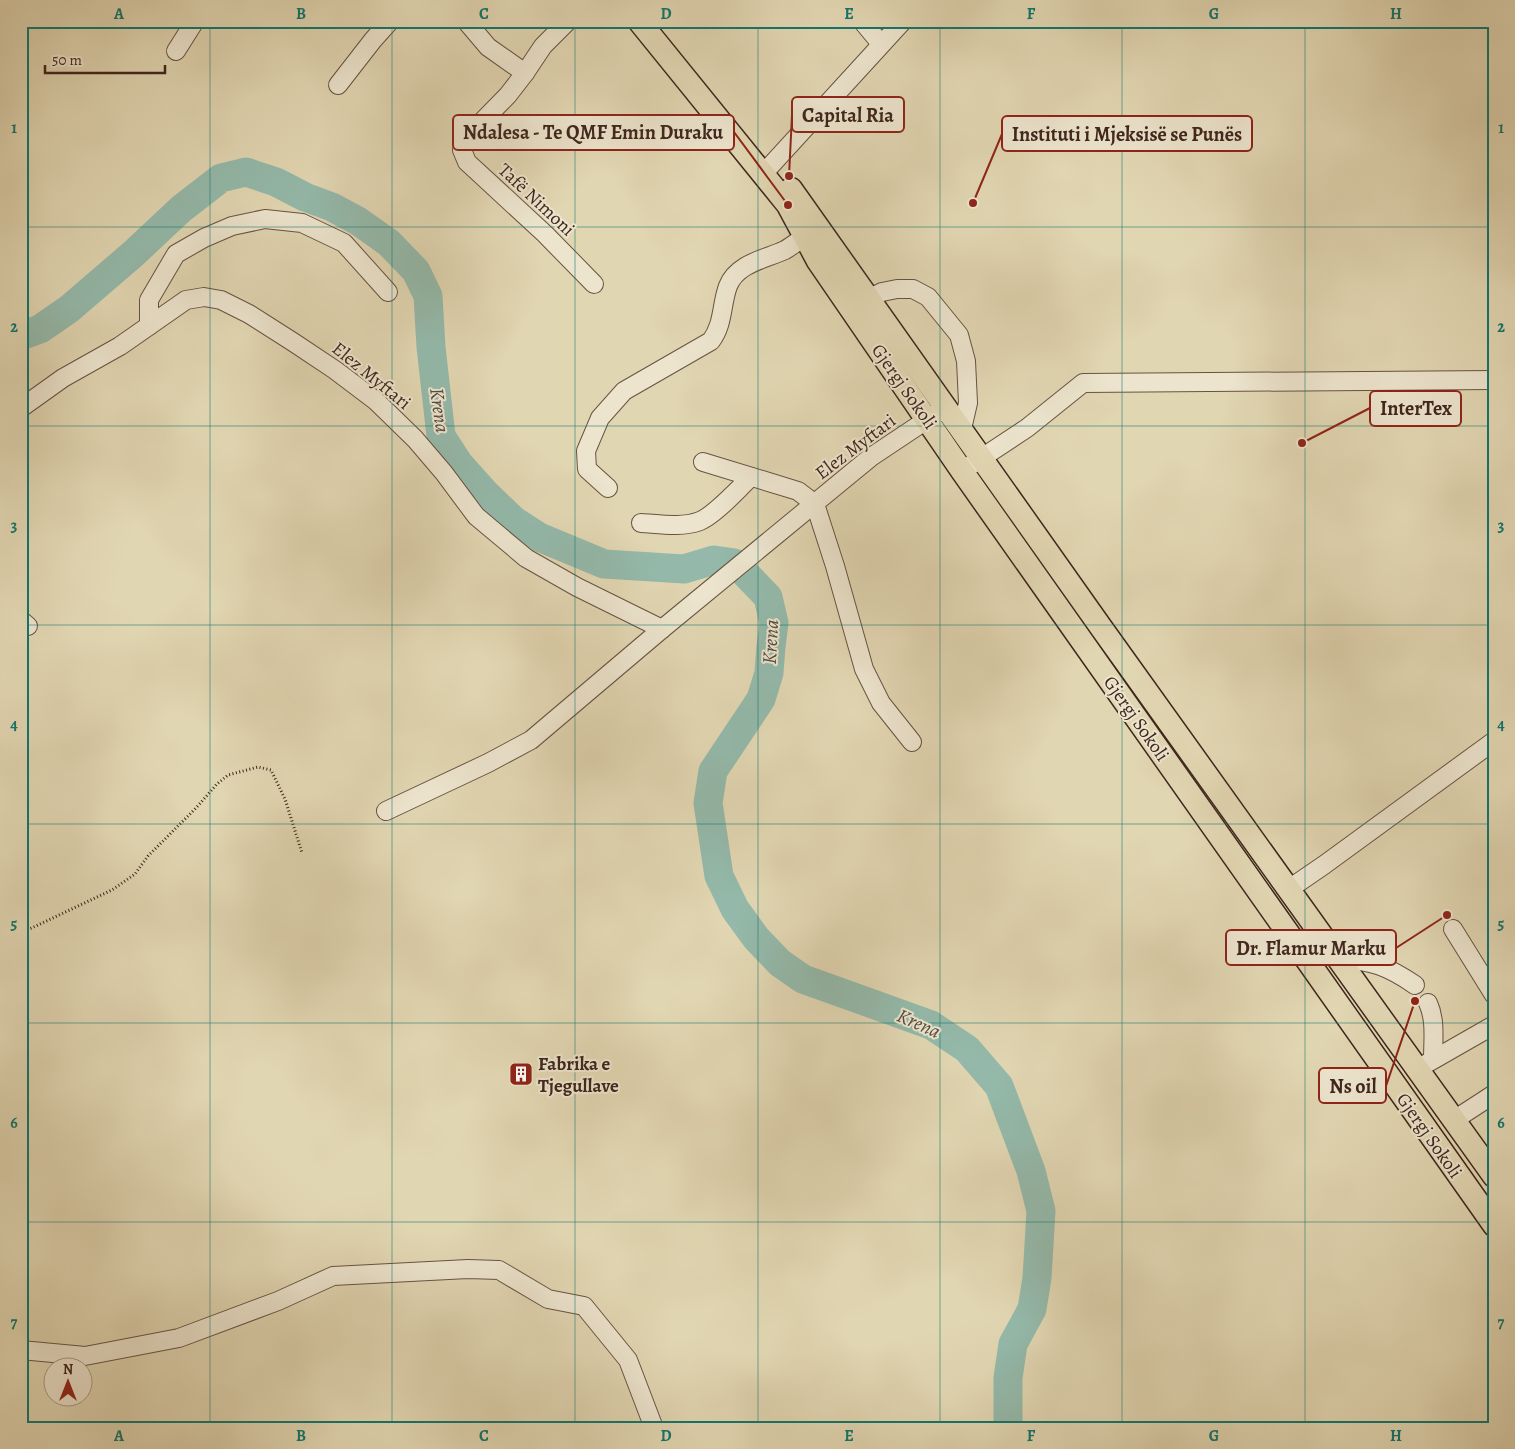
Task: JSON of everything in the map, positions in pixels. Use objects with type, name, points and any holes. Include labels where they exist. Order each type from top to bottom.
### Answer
[{"type":"main road","points":[[639,21],[795,203]]},
{"type":"main road","points":[[654,21],[768,170]]},
{"type":"main road","name":"Gjergj Sokoli","points":[[795,203],[804,236],[818,260],[962,471],[1494,1225]]},
{"type":"main road","name":"Gjergj Sokoli","points":[[795,203],[870,298],[1339,959],[1425,1064],[1454,1120],[1494,1176]]},
{"type":"street","points":[[176,50],[195,21]]},
{"type":"street","points":[[338,85],[390,21]]},
{"type":"street","points":[[466,21],[488,47],[525,74]]},
{"type":"street","name":"Tafë Nimoni","points":[[568,21],[543,46],[525,74],[508,95],[467,137],[462,150],[467,162],[545,234],[594,284]]},
{"type":"street","points":[[862,21],[880,44]]},
{"type":"street","points":[[768,170],[902,21]]},
{"type":"street","points":[[149,326],[149,300],[176,254],[204,238],[232,226],[265,219],[302,223],[344,243],[388,292]]},
{"type":"street","points":[[608,488],[587,470],[586,450],[600,418],[624,390],[712,341],[718,331],[728,285],[735,276],[754,261],[786,250],[804,236]]},
{"type":"street","points":[[870,298],[882,292],[912,289],[928,297],[959,335],[966,361],[968,403],[962,429]]},
{"type":"street","name":"Elez Myftari","points":[[21,408],[63,378],[120,346],[186,300],[204,297],[221,300],[249,314],[335,370],[376,401],[415,438],[476,516],[526,558],[577,587],[662,629],[871,457],[946,406]]},
{"type":"street","points":[[962,471],[1028,428],[1083,383],[1494,380]]},
{"type":"street","name":"Elez Myftari","points":[[703,462],[798,491],[814,504]]},
{"type":"street","points":[[641,523],[683,525],[701,521],[751,477]]},
{"type":"street","points":[[814,504],[835,566],[864,669],[881,703],[912,742]]},
{"type":"street","points":[[386,810],[488,763],[531,740],[662,629]]},
{"type":"street","points":[[1289,889],[1494,741]]},
{"type":"street","points":[[1453,929],[1494,995]]},
{"type":"street","points":[[1339,959],[1360,960],[1391,969],[1415,985]]},
{"type":"street","points":[[1425,1064],[1434,1028],[1428,1003]]},
{"type":"street","points":[[1425,1064],[1494,1025]]},
{"type":"street","points":[[1454,1120],[1494,1094]]},
{"type":"street","points":[[21,1350],[84,1356],[179,1338],[278,1301],[333,1276],[468,1269],[499,1270],[548,1299],[584,1306],[628,1360],[654,1428]]},
{"type":"path","points":[[21,933],[112,890],[135,874],[148,856],[217,784],[228,775],[258,767],[271,770],[285,798],[302,853]]},
{"type":"waterway","name":"Krena","points":[[21,336],[40,329],[69,309],[133,254],[181,209],[221,178],[246,172],[276,182],[358,221],[389,243],[416,271],[428,296],[431,347],[441,436],[459,464],[513,520],[539,537],[604,564],[684,569],[714,560],[735,563],[768,597],[774,623],[769,673],[761,699],[713,771],[708,803],[719,876],[735,909],[756,938],[780,963],[803,979],[931,1025],[967,1049],[999,1086],[1031,1171],[1041,1211],[1037,1278],[1032,1309],[1013,1344],[1008,1378],[1008,1428]]},
{"type":"place","name":"Capital Ria","points":[[789,176]]},
{"type":"place","name":"Instituti i Mjeksisë se Punës","points":[[973,203]]},
{"type":"place","name":"Ndalesa - Te QMF Emin Duraku","points":[[788,205]]},
{"type":"place","name":"InterTex","points":[[1302,443]]},
{"type":"place","name":"Dr. Flamur Marku","points":[[1447,915]]},
{"type":"place","name":"Ns oil","points":[[1415,1001]]},
{"type":"place","name":"Fabrika e Tjegullave","points":[[521,1074]]}]
